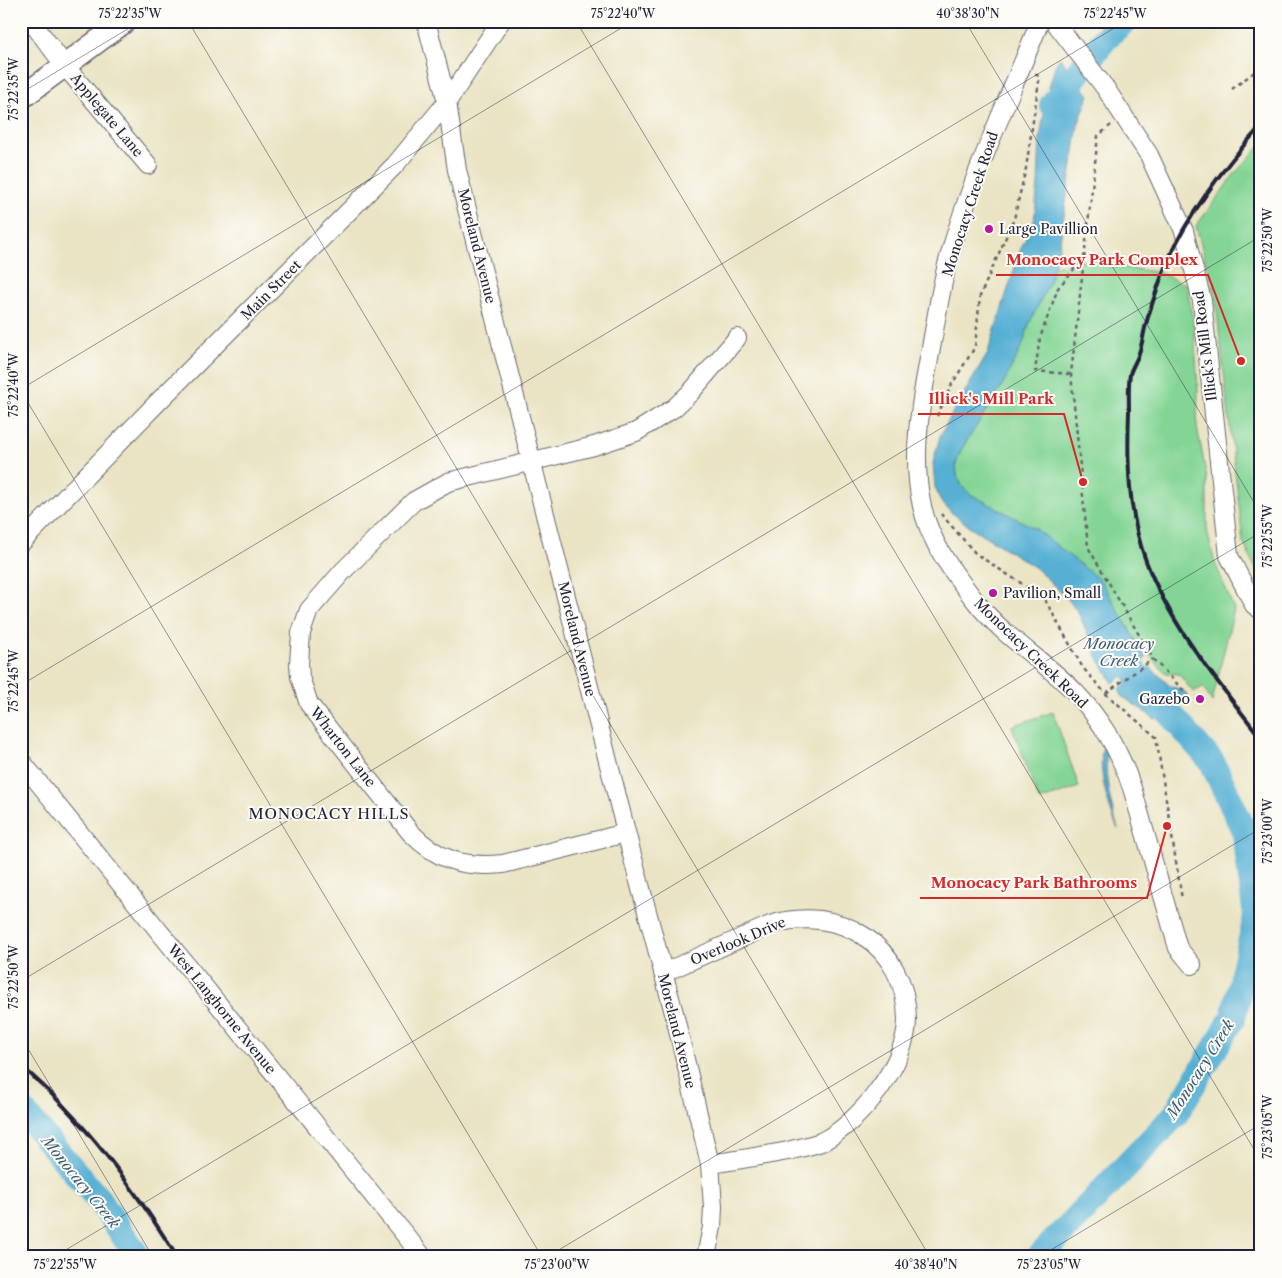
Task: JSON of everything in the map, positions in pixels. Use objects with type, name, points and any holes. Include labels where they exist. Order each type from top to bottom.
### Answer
[{"type":"main road","points":[[21,98],[125,21]]},
{"type":"street","name":"Applegate Lane","points":[[30,21],[148,165]]},
{"type":"street","name":"Moreland Avenue","points":[[426,21],[446,102],[457,170],[663,973],[710,1164],[713,1207],[712,1227],[706,1257]]},
{"type":"street","name":"Main Street","points":[[21,543],[156,404],[395,165],[446,102],[501,21]]},
{"type":"street","name":"Monocacy Creek Road","points":[[1040,21],[981,161],[947,266],[921,412],[918,446],[918,483],[926,521],[945,560],[958,579],[981,608],[1010,637],[1073,691],[1094,714],[1114,744],[1125,767],[1133,791],[1178,948],[1192,965]]},
{"type":"street","name":"Illick's Mill Road","points":[[1054,21],[1106,89],[1149,155],[1184,231],[1202,300],[1229,556],[1254,604],[1261,610]]},
{"type":"street","name":"Wharton Lane","points":[[626,832],[502,864],[484,866],[448,860],[422,845],[309,704],[298,664],[301,633],[309,610],[344,570],[414,501],[448,482],[531,463],[594,446],[636,432],[674,408],[691,392],[737,338]]},
{"type":"street","name":"West Langhorne Avenue","points":[[21,761],[423,1257]]},
{"type":"street","name":"Overlook Drive","points":[[663,973],[770,925],[787,919],[812,918],[836,923],[865,936],[884,953],[893,967],[902,986],[906,1001],[907,1021],[905,1036],[894,1065],[884,1081],[852,1120],[820,1142],[803,1147],[710,1164]]},
{"type":"path","points":[[1232,89],[1261,67]]},
{"type":"path","points":[[934,423],[952,384],[975,347],[980,296],[1014,219],[1026,168],[1039,81]]},
{"type":"path","points":[[1111,125],[1098,136],[1071,374],[1088,547],[1153,658],[1188,696]]},
{"type":"path","points":[[1071,374],[1034,371],[1040,338],[1058,288],[1083,259]]},
{"type":"path","points":[[939,511],[976,554],[1044,598],[1083,668],[1106,694],[1156,736],[1183,907]]},
{"type":"path","points":[[1106,694],[1153,658]]},
{"type":"green space","points":[[1261,145],[1261,580],[1243,542],[1215,294],[1196,226],[1236,172]]},
{"type":"green space","points":[[1088,261],[1100,262],[1107,266],[1158,272],[1187,285],[1194,328],[1198,389],[1197,427],[1207,478],[1207,530],[1215,563],[1234,609],[1212,702],[1203,687],[1193,692],[1179,674],[1166,673],[1139,646],[1102,583],[1036,529],[970,494],[962,486],[957,476],[956,464],[961,450],[995,396],[1018,353],[1046,288],[1053,266]]},
{"type":"green space","points":[[1053,712],[1079,787],[1039,801],[1012,726]]},
{"type":"water","name":"Monocacy Creek","points":[[1060,58],[1089,95],[1078,125],[1059,248],[1049,283],[1029,324],[1023,344],[1002,386],[961,450],[956,464],[957,476],[962,486],[970,494],[1036,529],[1101,581],[1146,658],[1113,683],[1098,658],[1079,614],[1068,599],[1036,568],[969,526],[951,512],[941,502],[935,487],[933,463],[940,436],[987,355],[1021,248],[1034,222],[1040,137],[1047,95],[1055,66]]},
{"type":"water","name":"Monocacy Creek","points":[[1150,667],[1170,686],[1186,693],[1155,719],[1122,696],[1119,689]]},
{"type":"water","points":[[1104,743],[1108,751],[1106,769],[1108,790],[1118,829],[1110,809],[1102,775],[1101,764]]},
{"type":"waterway","name":"Monocacy Creek","points":[[1052,105],[1110,33],[1125,21]]},
{"type":"waterway","name":"Monocacy Creek","points":[[1039,1257],[1175,1115],[1233,1018],[1256,917],[1245,833],[1212,762],[1143,683],[1111,640]]},
{"type":"waterway","name":"Monocacy Creek","points":[[21,1109],[99,1200],[138,1257]]},
{"type":"railway","points":[[1261,126],[1233,158],[1206,194],[1182,232],[1164,270],[1149,313],[1140,350],[1130,374],[1128,450],[1135,524],[1146,561],[1156,585],[1182,632],[1197,654],[1261,738]]},
{"type":"railway","points":[[21,1066],[66,1108],[87,1132],[125,1180],[177,1257]]},
{"type":"railway","points":[[1248,1257],[1261,1247]]},
{"type":"place","name":"Large Pavillion","points":[[989,229]]},
{"type":"place","name":"Monocacy Park Complex","points":[[1241,361]]},
{"type":"place","name":"Illick's Mill Park","points":[[1083,482]]},
{"type":"place","name":"Pavilion, Small","points":[[993,593]]},
{"type":"place","name":"Gazebo","points":[[1200,699]]},
{"type":"place","name":"Monocacy Park Bathrooms","points":[[1167,826]]},
{"type":"district","name":"MONOCACY HILLS","points":[[329,813]]}]
